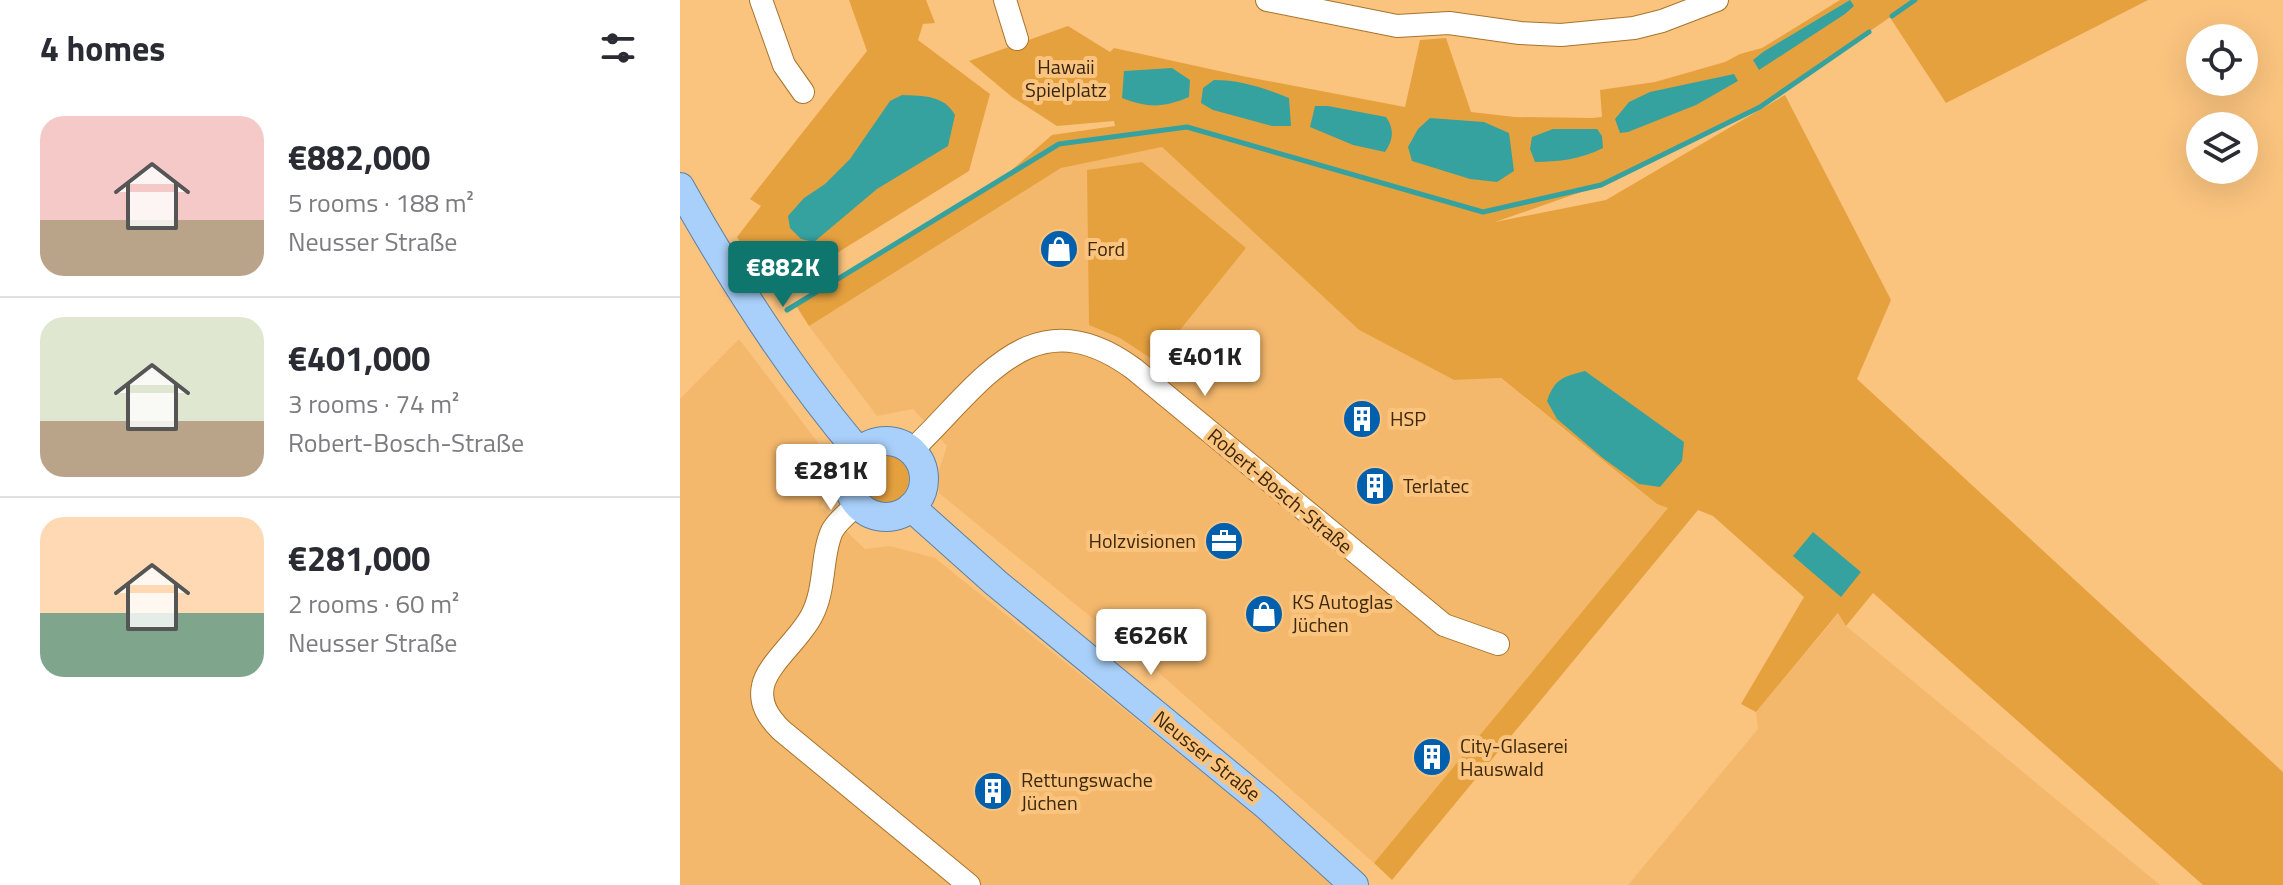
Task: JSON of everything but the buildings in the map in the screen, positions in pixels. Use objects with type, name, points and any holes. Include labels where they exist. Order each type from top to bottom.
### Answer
[{"type":"main road","points":[[680,187],[726,268],[771,337],[813,396],[859,452]]},
{"type":"main road","points":[[889,441],[911,451],[922,469],[924,480],[918,500],[911,507],[901,514],[884,517],[873,515],[858,504],[848,486],[848,475],[859,452],[877,442],[889,441]]},
{"type":"main road","name":"Neusser Straße","points":[[911,507],[984,574],[1267,806],[1354,885]]},
{"type":"street","points":[[761,0],[784,65],[803,92]]},
{"type":"street","points":[[1005,0],[1017,39]]},
{"type":"street","points":[[1267,0],[1397,26],[1449,23],[1561,35],[1634,28],[1717,0]]},
{"type":"street","name":"Robert-Bosch-Straße","points":[[911,451],[975,386],[1019,351],[1033,345],[1059,341],[1096,346],[1134,369],[1444,625],[1498,644]]},
{"type":"street","points":[[858,504],[831,533],[815,609],[805,627],[766,676],[762,690],[764,707],[781,730],[969,885]]},
{"type":"shaded area","points":[[1162,147],[1359,330],[1454,380],[1500,378],[1657,504],[1669,508],[1374,863],[1157,671],[939,493],[939,470],[947,446],[913,409],[877,416],[809,326],[954,229],[1063,167]]},
{"type":"shaded area","points":[[739,339],[832,461],[833,477],[821,507],[865,549],[890,546],[935,558],[1262,820],[1333,885],[680,885],[680,399]]},
{"type":"shaded area","points":[[1839,613],[1846,626],[2160,885],[1628,885],[1758,729],[1756,712]]},
{"type":"green space","points":[[849,0],[926,0],[935,23],[923,24],[918,40],[990,94],[969,171],[808,271],[760,274],[737,237],[761,206],[750,199],[867,51]]},
{"type":"green space","name":"Hawaii Spielplatz","points":[[1840,0],[1915,0],[1760,107],[1601,185],[1495,222],[1606,200],[1785,95],[1891,300],[1857,379],[2283,772],[2283,885],[2203,885],[1873,593],[1846,626],[1838,613],[1756,712],[1741,704],[1804,597],[1713,516],[1698,510],[1392,880],[1374,863],[1668,508],[1657,504],[1501,378],[1454,380],[1359,330],[1162,147],[1061,168],[809,326],[795,304],[991,188],[1052,135],[1115,126],[1114,121],[1057,126],[1012,97],[969,61],[1068,26],[1110,52],[1114,48],[1405,107],[1420,40],[1446,38],[1471,112],[1515,117],[1592,118],[1602,117],[1600,90],[1655,82],[1725,62],[1762,48]]},
{"type":"green space","points":[[1918,0],[2148,0],[1946,103],[1891,19]]},
{"type":"green space","points":[[1142,162],[1246,248],[1155,361],[1120,338],[1089,325],[1087,170]]},
{"type":"green space","points":[[884,454],[902,461],[909,479],[902,497],[884,504],[866,497],[859,479],[866,461]]},
{"type":"water","points":[[1850,0],[1854,6],[1845,14],[1759,70],[1753,60],[1763,52]]},
{"type":"water","points":[[1172,68],[1190,80],[1189,97],[1156,105],[1122,98],[1124,71]]},
{"type":"water","points":[[1734,74],[1738,81],[1696,105],[1620,133],[1615,119],[1629,102],[1650,92]]},
{"type":"water","points":[[1214,80],[1252,85],[1289,98],[1291,126],[1272,126],[1213,110],[1201,103],[1203,88]]},
{"type":"water","points":[[902,95],[933,98],[950,108],[955,115],[948,146],[877,189],[814,242],[801,239],[790,228],[788,216],[804,198],[825,184],[850,159],[890,101]]},
{"type":"water","points":[[1315,106],[1386,117],[1392,135],[1385,152],[1353,145],[1310,127]]},
{"type":"water","points":[[1430,118],[1484,122],[1509,133],[1514,171],[1497,182],[1470,179],[1412,161],[1408,147],[1418,129]]},
{"type":"water","points":[[1553,129],[1597,129],[1602,136],[1603,148],[1570,159],[1535,162],[1530,149],[1532,137]]},
{"type":"water","points":[[1585,371],[1684,442],[1682,461],[1660,487],[1639,484],[1557,419],[1547,401],[1553,387],[1565,377]]},
{"type":"water","points":[[1813,532],[1861,572],[1841,597],[1793,556]]},
{"type":"waterway","points":[[1892,16],[1915,0]]},
{"type":"waterway","points":[[787,310],[1059,144],[1187,127],[1483,212],[1601,185],[1760,107],[1869,32]]},
{"type":"place","name":"Ford","points":[[1059,249]]},
{"type":"place","name":"HSP","points":[[1362,419]]},
{"type":"place","name":"Terlatec","points":[[1375,486]]},
{"type":"place","name":"Holzvisionen","points":[[1224,541]]},
{"type":"place","name":"KS Autoglas Jüchen","points":[[1264,614]]},
{"type":"place","name":"City-Glaserei Hauswald","points":[[1432,757]]},
{"type":"place","name":"Rettungswache Jüchen","points":[[993,791]]}]
